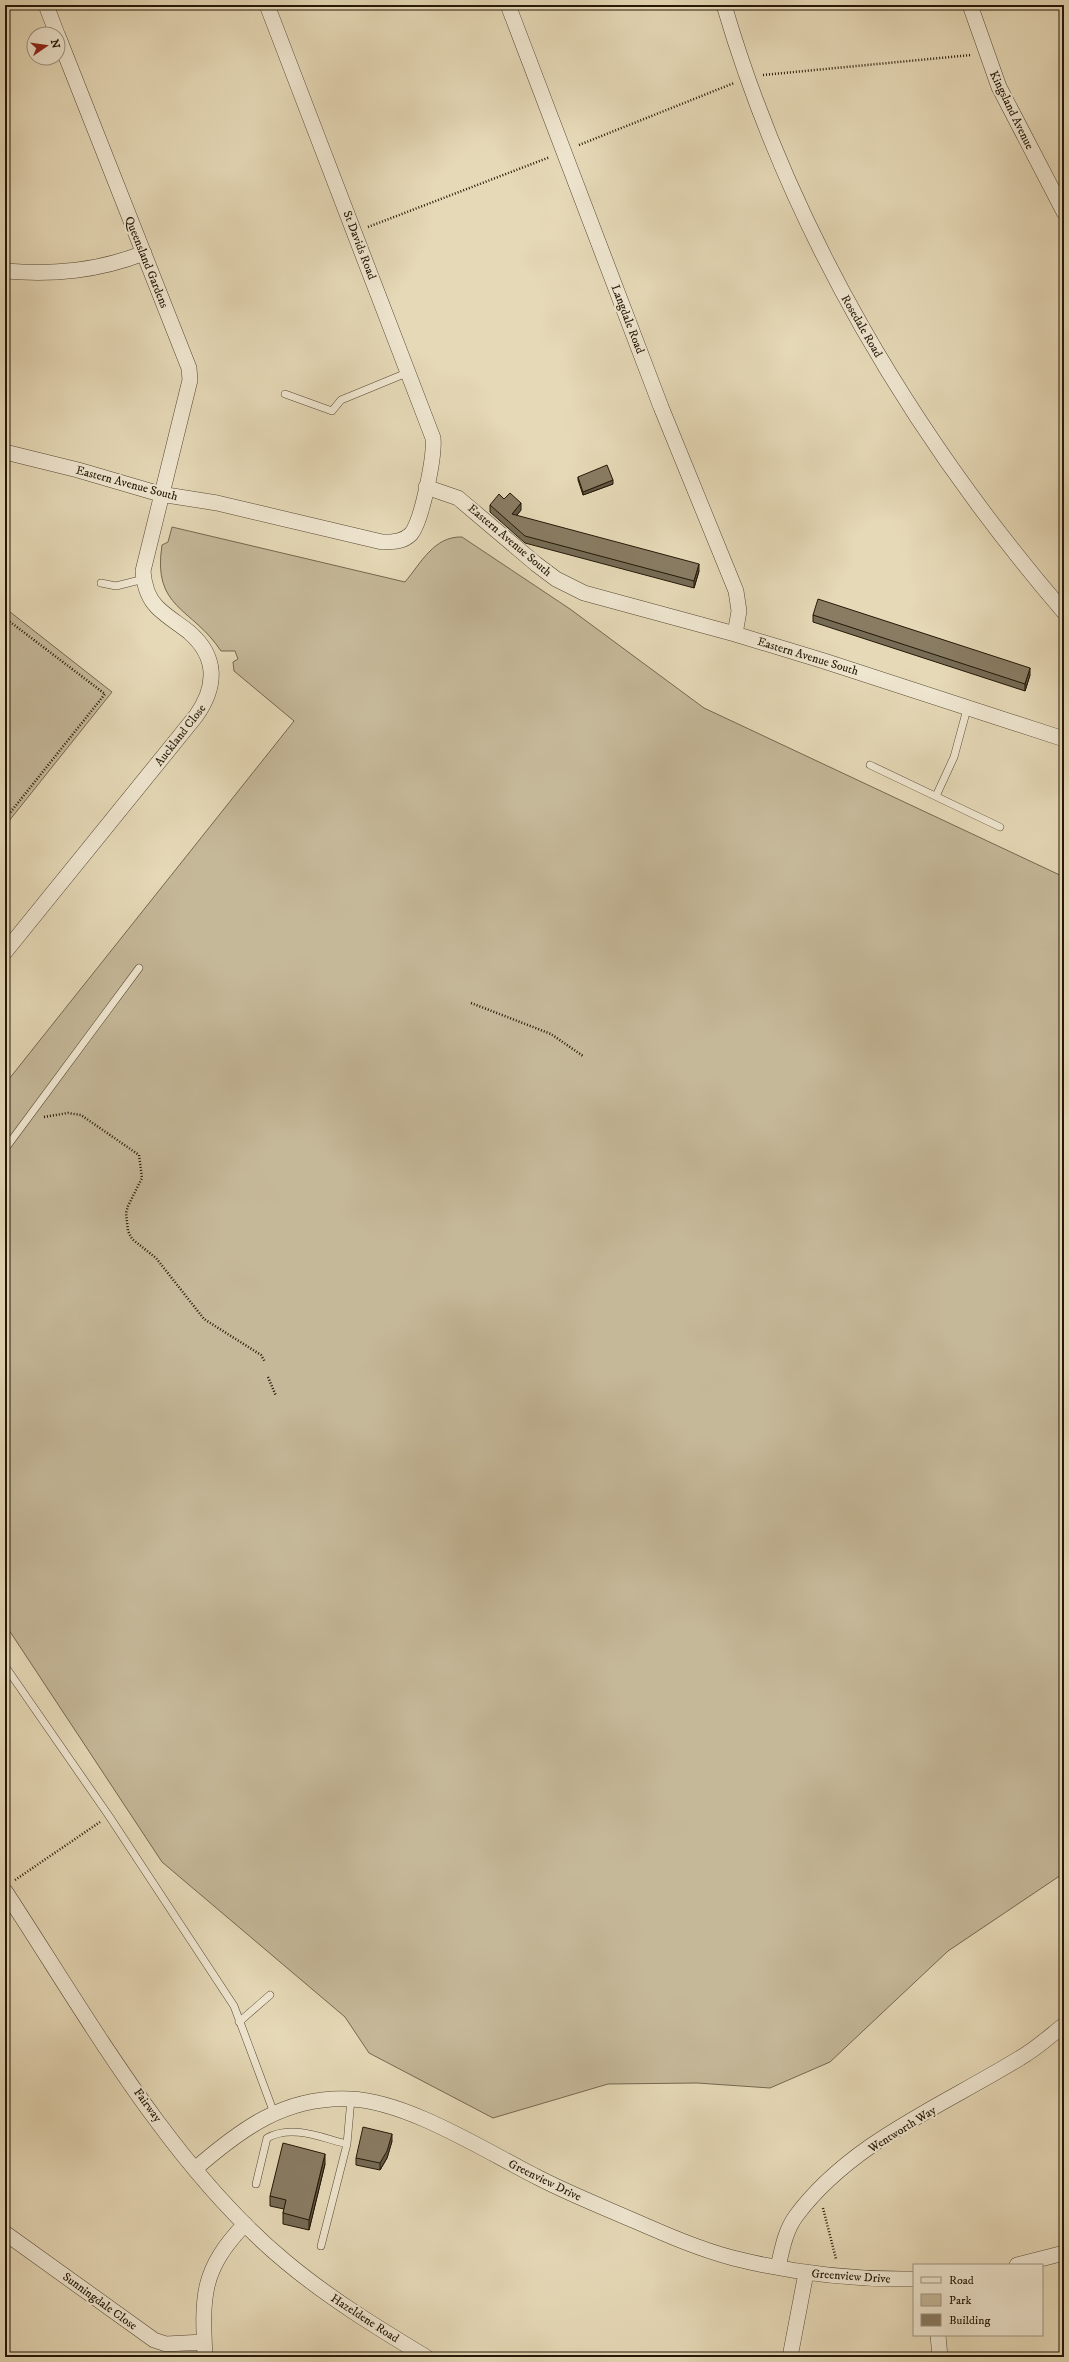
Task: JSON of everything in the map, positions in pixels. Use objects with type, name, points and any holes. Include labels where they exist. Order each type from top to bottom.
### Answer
[{"type":"street","name":"Queensland Gardens","points":[[46,5],[54,26]]},
{"type":"street","name":"St Davids Road","points":[[267,5],[409,372],[433,438],[434,454],[426,487]]},
{"type":"street","name":"Langdale Road","points":[[508,5],[661,407],[736,591],[739,610],[735,634]]},
{"type":"street","name":"Rosedale Road","points":[[724,5],[747,77],[785,174],[855,316],[938,449],[1021,562],[1064,612]]},
{"type":"street","name":"Kingsland Avenue","points":[[970,5],[986,54],[1015,118],[1064,212]]},
{"type":"street","name":"Queensland Gardens","points":[[66,55],[190,368],[190,380],[160,494]]},
{"type":"street","points":[[5,271],[68,273],[121,262],[144,253]]},
{"type":"street","name":"Eastern Avenue South","points":[[5,452],[78,470],[160,494],[217,503],[392,542],[406,538],[414,530],[426,487],[458,498],[556,579],[599,599],[735,634],[824,661],[967,709],[1064,739]]},
{"type":"street","name":"Auckland Close","points":[[5,952],[196,716],[209,696],[212,683],[212,671],[204,650],[189,633],[157,607],[151,598],[144,579],[144,562],[160,494]]},
{"type":"street","name":"Fairway","points":[[8,1887],[146,2104],[195,2168],[245,2224],[285,2261],[324,2292]]},
{"type":"street","name":"Wentworth Way","points":[[778,2267],[783,2241],[796,2217],[819,2191],[878,2142],[1022,2057],[1064,2025]]},
{"type":"street","name":"Greenview Drive","points":[[195,2168],[245,2128],[274,2113],[319,2101],[351,2098],[387,2106],[434,2124],[540,2179],[681,2241],[734,2258],[806,2273],[840,2277],[913,2280]]},
{"type":"street","points":[[205,2357],[204,2305],[207,2282],[215,2261],[226,2244],[245,2224]]},
{"type":"street","name":"Sunningdale Close","points":[[5,2232],[154,2340],[166,2344],[204,2342]]},
{"type":"street","points":[[1021,2264],[1064,2253]]},
{"type":"street","points":[[790,2357],[806,2273]]},
{"type":"street","name":"Hazeldene Road","points":[[324,2292],[426,2357]]},
{"type":"street","points":[[938,2336],[940,2357]]},
{"type":"lane","points":[[285,394],[332,411],[341,400],[409,372]]},
{"type":"lane","points":[[101,582],[116,586],[144,579]]},
{"type":"lane","points":[[936,796],[954,757],[967,709]]},
{"type":"lane","points":[[870,765],[1000,827]]},
{"type":"lane","points":[[5,1149],[139,968]]},
{"type":"lane","points":[[5,1666],[110,1816],[234,2006],[274,2113]]},
{"type":"lane","points":[[239,2022],[270,1996]]},
{"type":"lane","points":[[321,2246],[347,2144],[351,2098]]},
{"type":"lane","points":[[256,2184],[267,2138],[277,2132],[290,2131],[347,2144]]},
{"type":"path","points":[[355,232],[563,152],[747,77],[986,54]]},
{"type":"path","points":[[5,618],[105,694],[5,819]]},
{"type":"path","points":[[471,1003],[551,1034],[583,1056]]},
{"type":"path","points":[[40,1118],[68,1113],[81,1115],[139,1155],[142,1178],[126,1213],[128,1231],[132,1239],[156,1258],[204,1319],[261,1355],[265,1362]]},
{"type":"path","points":[[268,1377],[276,1396]]},
{"type":"path","points":[[8,1887],[110,1816]]},
{"type":"path","points":[[819,2191],[840,2277]]},
{"type":"green space","points":[[172,527],[405,582],[429,552],[436,546],[452,538],[462,537],[570,609],[704,708],[1064,877],[1064,1873],[948,1951],[830,2062],[770,2088],[697,2083],[608,2084],[493,2118],[369,2053],[345,2017],[162,1862],[5,1624],[5,1084],[294,721],[234,671],[233,662],[238,659],[235,651],[221,651],[210,636],[177,606],[169,595],[163,582],[160,566],[162,545],[168,542]]},
{"type":"green space","points":[[5,608],[112,692],[5,826]]},
{"type":"building","points":[[607,465],[613,480],[583,492],[578,477]]},
{"type":"building","points":[[510,493],[521,503],[512,514],[699,564],[694,581],[525,536],[490,505],[499,494],[504,499]]},
{"type":"building","points":[[818,599],[1030,668],[1025,684],[813,615]]},
{"type":"building","points":[[5,1122],[8,1125],[5,1130]]},
{"type":"building","points":[[363,2127],[392,2134],[387,2151],[380,2163],[356,2158]]},
{"type":"building","points":[[283,2143],[325,2154],[309,2220],[283,2213],[286,2200],[270,2196]]}]
